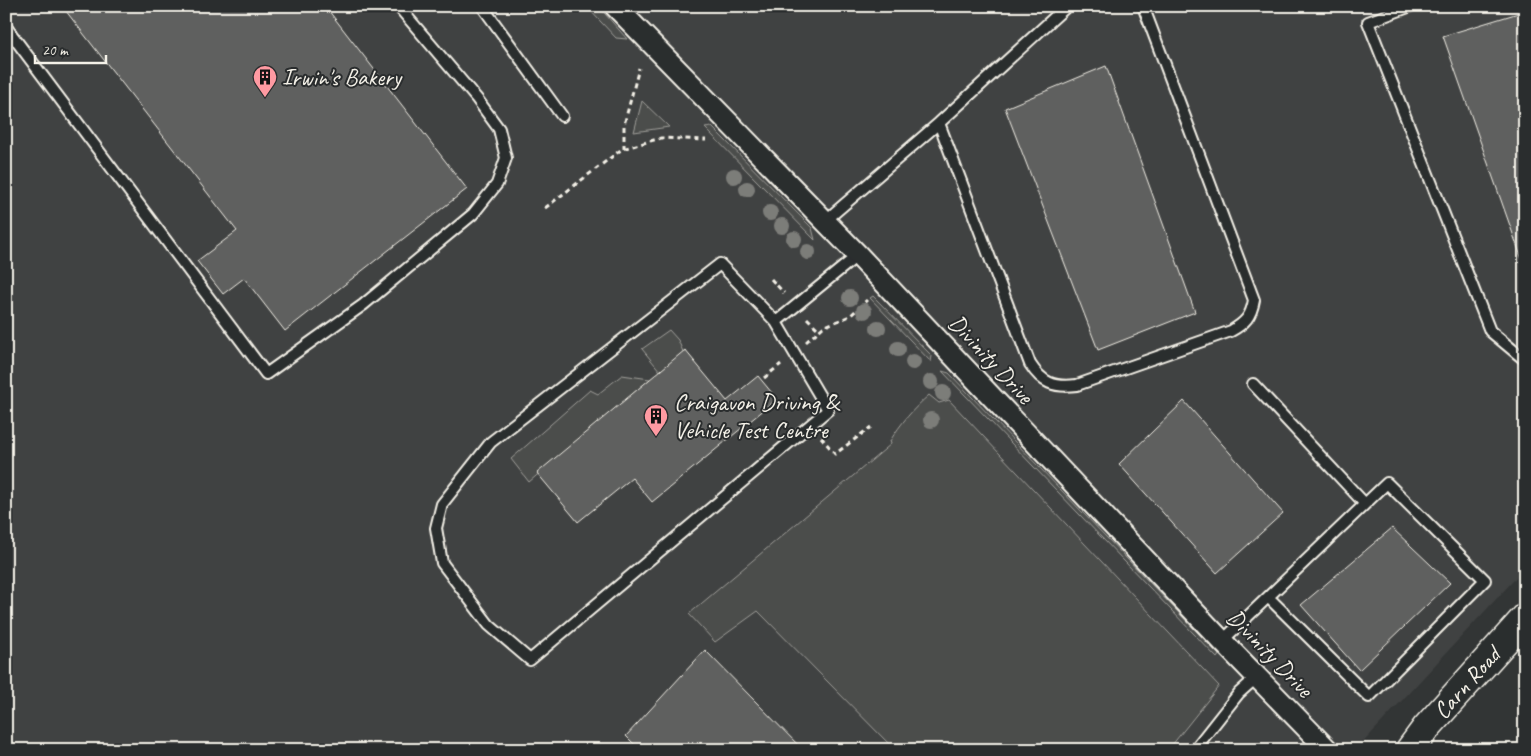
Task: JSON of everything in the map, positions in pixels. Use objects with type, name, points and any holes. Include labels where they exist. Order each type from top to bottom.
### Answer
[{"type":"main road","name":"Carn Road","points":[[1410,750],[1427,727],[1525,618]]},
{"type":"street","name":"Divinity Drive","points":[[615,6],[858,255],[1222,641],[1328,750]]},
{"type":"lane","points":[[6,27],[266,374],[363,305],[473,214],[498,184],[506,158],[498,129],[477,99],[398,6]]},
{"type":"lane","points":[[482,6],[562,116]]},
{"type":"lane","points":[[825,221],[939,123],[1067,6]]},
{"type":"lane","points":[[939,123],[1030,364],[1037,375],[1045,381],[1055,385],[1077,385],[1231,331],[1243,325],[1254,300],[1142,6]]},
{"type":"lane","points":[[1412,6],[1368,22],[1490,331],[1525,360]]},
{"type":"lane","points":[[776,322],[858,255]]},
{"type":"lane","points":[[720,264],[776,322],[794,353],[828,410],[530,660],[489,624],[442,563],[436,528],[442,504],[491,442],[720,264]]},
{"type":"lane","points":[[1253,384],[1365,504]]},
{"type":"lane","points":[[1222,641],[1387,483],[1486,580],[1370,697],[1268,597]]},
{"type":"lane","points":[[1194,750],[1239,693],[1258,676]]},
{"type":"path","points":[[624,149],[624,125],[639,68]]},
{"type":"path","points":[[545,208],[624,149],[661,138],[706,140]]},
{"type":"path","points":[[764,378],[823,327],[850,316],[867,300]]},
{"type":"path","points":[[810,425],[835,454],[871,427]]},
{"type":"shaded area","points":[[6,6],[1525,6],[1525,568],[1356,750],[6,750]]},
{"type":"shaded area","points":[[586,6],[598,6],[627,39],[616,38]]},
{"type":"shaded area","points":[[642,101],[669,127],[634,132]]},
{"type":"shaded area","points":[[712,127],[812,228],[815,240],[705,128]]},
{"type":"shaded area","points":[[873,296],[932,356],[931,362],[870,298]]},
{"type":"shaded area","points":[[669,330],[678,340],[684,354],[660,371],[642,349]]},
{"type":"shaded area","points":[[942,371],[949,373],[1219,655],[1217,658]]},
{"type":"shaded area","points":[[622,375],[650,379],[529,482],[511,459],[590,390],[598,394]]},
{"type":"shaded area","points":[[929,395],[939,403],[949,400],[1219,686],[1168,750],[895,750],[758,611],[715,642],[689,614],[891,444],[890,441],[903,422]]},
{"type":"building","name":"Irwin's Bakery","points":[[62,6],[325,6],[467,189],[285,331],[244,278],[223,294],[197,261],[237,231]]},
{"type":"building","points":[[1525,11],[1525,268],[1443,36]]},
{"type":"building","points":[[1106,66],[1195,312],[1098,350],[1005,108]]},
{"type":"building","name":"Craigavon Driving & Vehicle Test Centre","points":[[685,350],[727,401],[758,376],[777,399],[652,502],[632,478],[578,522],[537,473]]},
{"type":"building","points":[[1184,401],[1283,513],[1217,573],[1119,464]]},
{"type":"building","points":[[1392,528],[1450,583],[1359,670],[1301,605]]},
{"type":"building","points":[[705,650],[803,750],[640,750],[626,736]]},
{"type":"place","name":"Irwin's Bakery","points":[[265,98]]},
{"type":"place","name":"Craigavon Driving & Vehicle Test Centre","points":[[656,437]]}]
